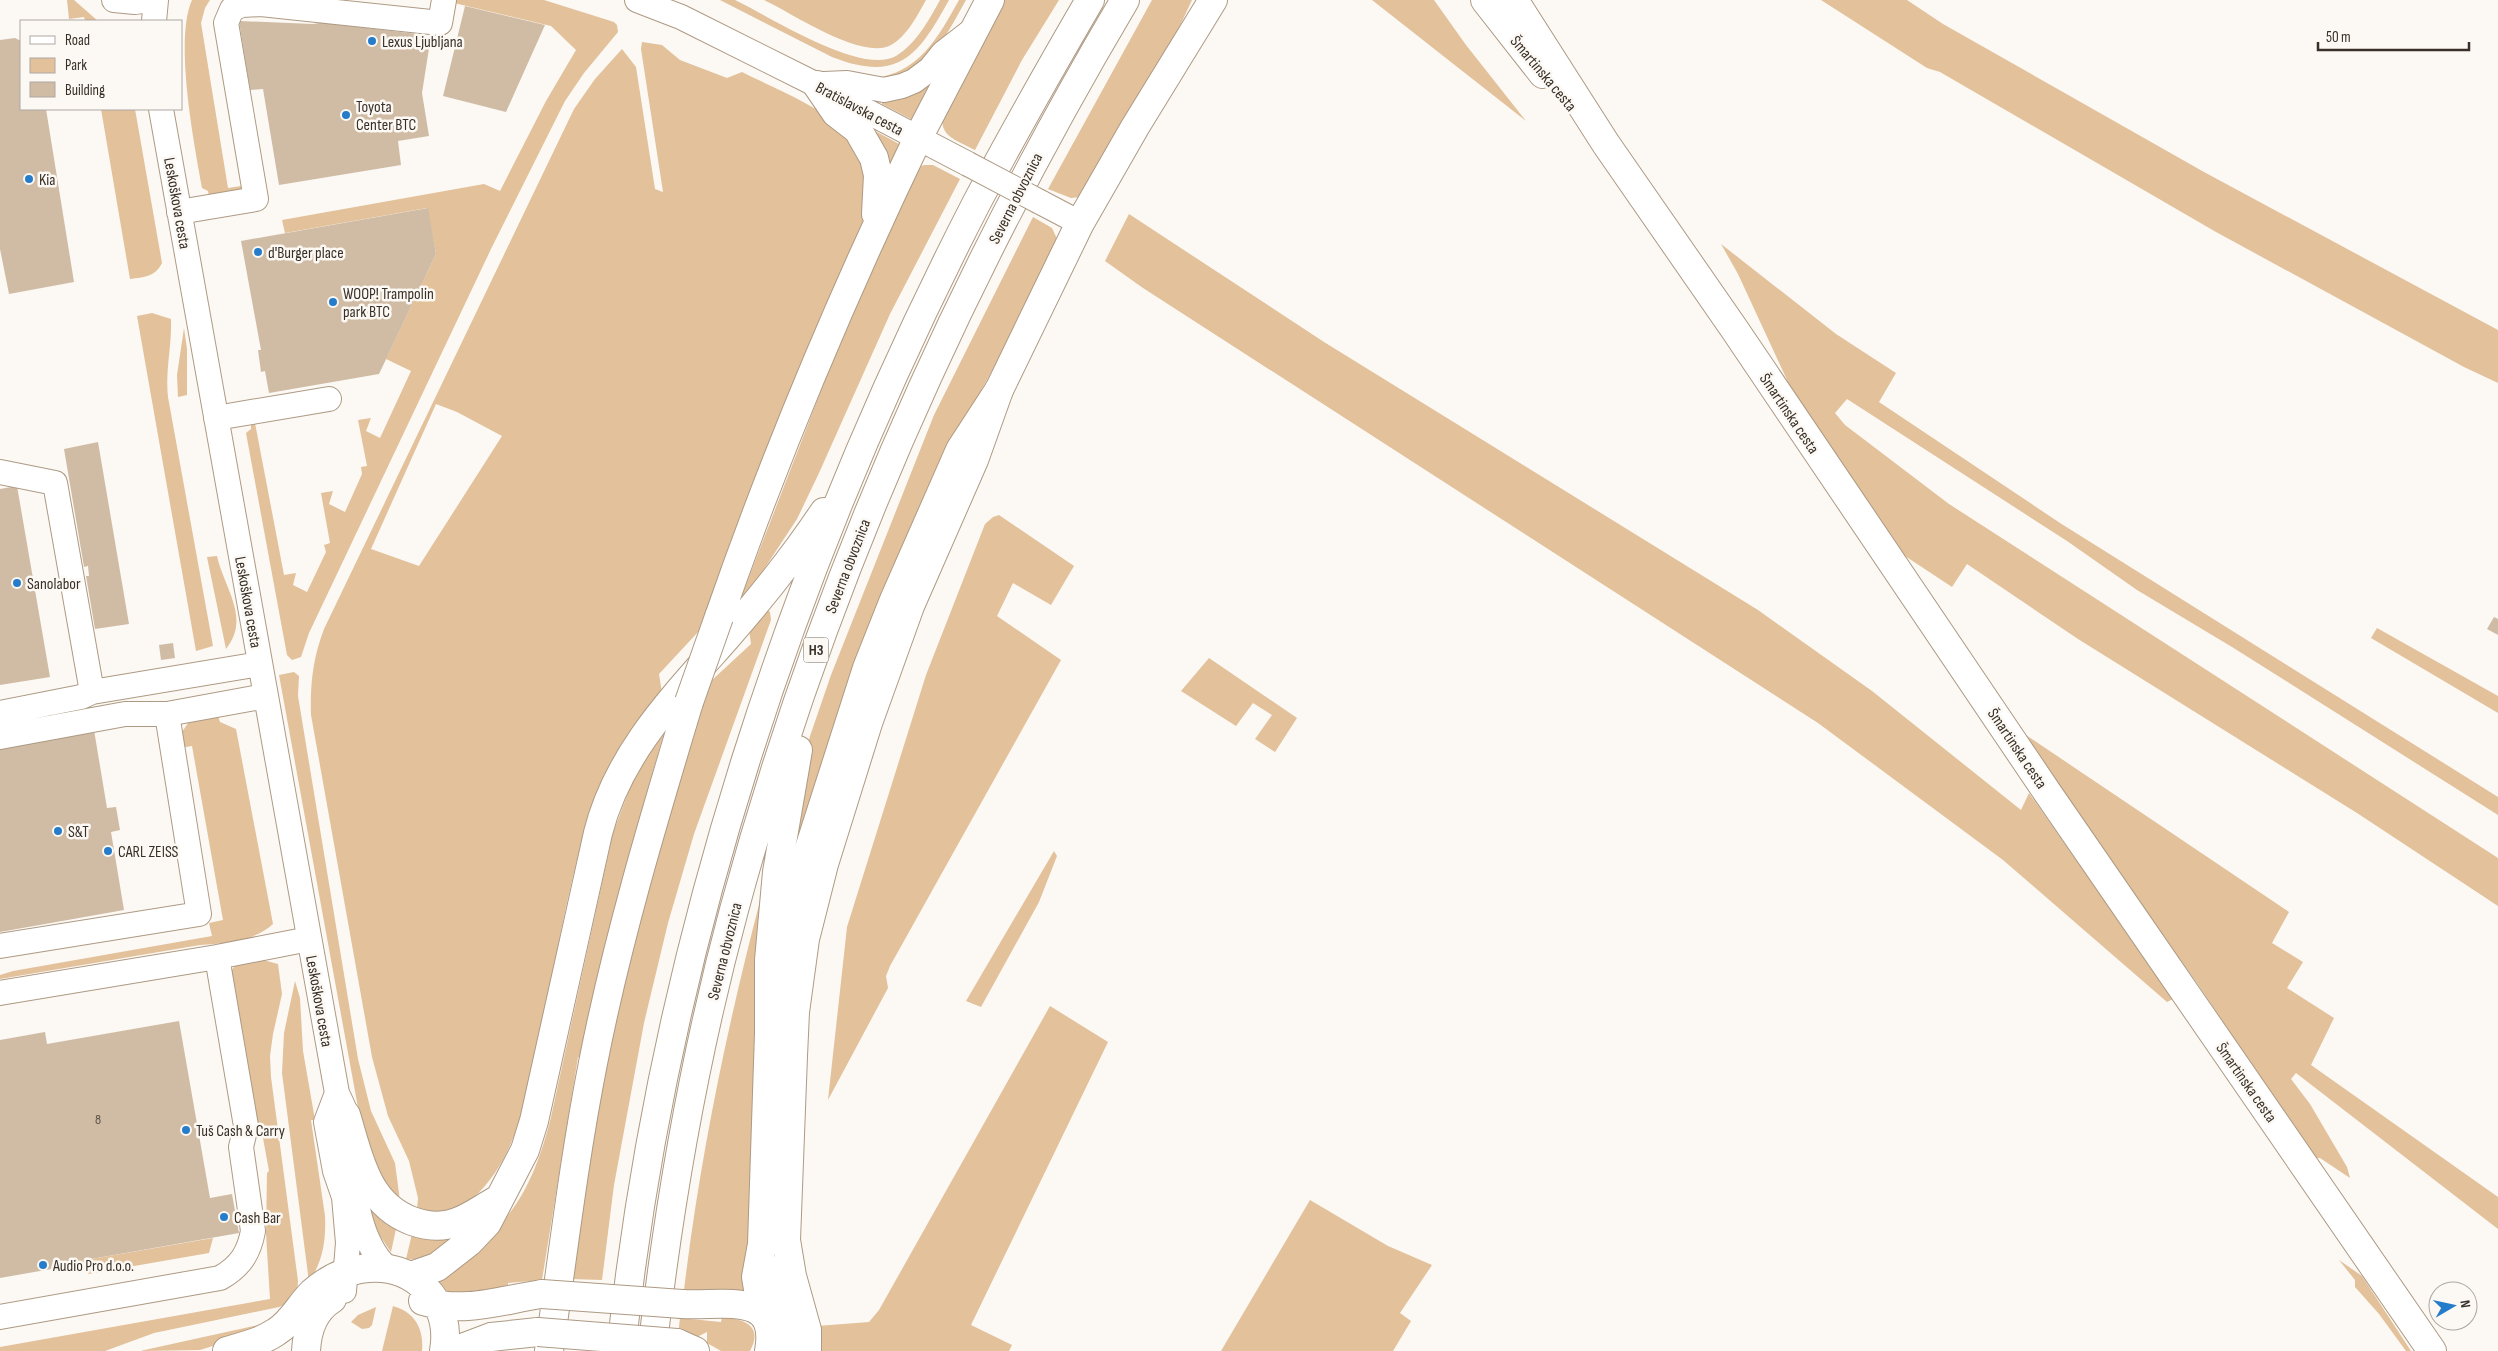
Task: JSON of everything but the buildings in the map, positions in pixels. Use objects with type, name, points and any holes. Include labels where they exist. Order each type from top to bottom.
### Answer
[{"type":"main road","points":[[541,1342],[564,1233],[593,1062],[635,884],[689,702],[782,446],[873,230],[918,138],[990,0]]},
{"type":"main road","name":"Severna obvoznica","points":[[615,1347],[637,1233],[663,1079],[713,873],[743,770],[778,668],[855,465],[921,316],[976,204],[1090,0]]},
{"type":"main road","name":"Severna obvoznica","points":[[652,1351],[677,1168],[709,1009],[733,913],[762,811],[830,609],[880,481],[954,318],[1052,127],[1125,0]]},
{"type":"main road","points":[[807,1351],[808,1330],[792,1276],[786,1240],[795,1012],[805,940],[824,864],[868,723],[910,606],[974,460],[999,390],[1080,223],[1212,0]]},
{"type":"main road","name":"Šmartinska cesta","points":[[1485,0],[1551,84],[1606,144]]},
{"type":"main road","name":"Šmartinska cesta","points":[[1514,0],[1606,144],[1725,315],[2047,792],[2432,1351]]},
{"type":"main road","points":[[817,85],[836,113],[858,130],[874,158],[878,190],[873,230]]},
{"type":"main road","points":[[769,1033],[800,877],[834,766],[867,668],[894,600],[960,450],[999,390]]},
{"type":"main road","points":[[227,1351],[266,1338],[397,1279],[437,1266],[469,1242],[487,1223],[514,1173],[534,1121],[590,863],[606,803],[620,773],[642,736],[799,550],[855,465]]},
{"type":"main road","points":[[769,1351],[770,1331],[762,1313],[756,1277],[762,1244],[769,1033],[769,960],[777,872],[791,778],[830,609]]},
{"type":"main road","points":[[341,1104],[370,1186],[378,1198],[406,1219],[433,1226],[456,1223],[498,1200]]},
{"type":"main road","points":[[762,1244],[778,1300],[791,1333],[790,1351]]},
{"type":"main road","name":"Leskoškova cesta","points":[[397,1279],[431,1294],[438,1306],[446,1329],[444,1351]]},
{"type":"main road","points":[[438,1306],[474,1307],[542,1294],[682,1304],[738,1303],[748,1305],[762,1313]]},
{"type":"main road","points":[[277,1351],[322,1313]]},
{"type":"main road","points":[[454,1351],[491,1337],[615,1347],[686,1347]]},
{"type":"main road","points":[[496,1351],[541,1342]]},
{"type":"street","points":[[114,0],[134,2],[148,0]]},
{"type":"street","points":[[114,0],[125,20]]},
{"type":"street","points":[[154,20],[156,0]]},
{"type":"street","points":[[167,20],[169,0]]},
{"type":"street","points":[[179,212],[256,199],[226,23],[232,9],[242,5],[261,4],[440,23],[444,0]]},
{"type":"street","name":"Bratislavska cesta","points":[[641,1],[681,17],[817,85],[1080,223]]},
{"type":"street","points":[[817,85],[847,83],[884,90],[902,86],[919,77],[943,53],[974,29]]},
{"type":"street","name":"Leskoškova cesta","points":[[161,110],[309,939],[341,1104],[353,1183],[359,1210],[371,1245],[378,1259],[397,1279]]},
{"type":"street","points":[[216,418],[329,398]]},
{"type":"street","points":[[0,472],[55,483],[92,692]]},
{"type":"street","points":[[0,713],[81,698],[92,692],[260,664]]},
{"type":"street","points":[[0,736],[125,714],[167,714],[266,696]]},
{"type":"street","points":[[0,946],[199,914],[167,714]]},
{"type":"street","points":[[0,994],[217,957],[309,939]]},
{"type":"street","points":[[0,1318],[220,1278],[234,1270],[242,1262],[251,1243],[253,1230],[241,1148],[246,1126],[217,957]]},
{"type":"street","points":[[322,1313],[348,1243],[344,1197],[334,1170],[326,1122],[341,1104]]},
{"type":"green space","points":[[67,0],[74,0],[97,20],[85,20],[84,17],[69,19]]},
{"type":"green space","points":[[192,0],[210,0],[205,8],[201,23],[228,188],[241,186],[242,191],[209,197],[208,191],[202,188],[187,92],[185,40],[187,18]]},
{"type":"green space","points":[[455,0],[544,0],[614,22],[617,25],[618,32],[584,73],[565,101],[491,249],[309,633],[301,657],[292,660],[287,655],[246,433],[251,429],[251,424],[255,423],[284,575],[296,573],[293,585],[307,592],[326,552],[324,545],[330,543],[321,493],[333,491],[329,504],[345,512],[362,474],[361,467],[367,466],[358,420],[371,418],[366,431],[380,438],[411,371],[386,359],[436,254],[427,208],[285,233],[282,220],[484,184],[500,191],[546,101],[576,50],[551,26],[454,3]]},
{"type":"green space","points":[[720,0],[735,0],[792,30],[839,51],[861,58],[880,60],[896,56],[910,45],[940,0],[949,0],[938,20],[916,50],[904,59],[890,65],[874,67],[832,57]]},
{"type":"green space","points":[[764,0],[926,0],[911,25],[897,41],[891,45],[878,48],[863,47],[845,41]]},
{"type":"green space","points":[[959,0],[966,0],[945,37],[937,49],[917,69],[905,76],[892,80],[872,78],[902,70],[914,61],[935,40]]},
{"type":"green space","points":[[1005,0],[1059,0],[1022,60],[975,150],[946,133],[943,128],[943,113]]},
{"type":"green space","points":[[1152,0],[1192,0],[1172,43],[1080,197],[1071,198],[1048,189]]},
{"type":"green space","points":[[1372,0],[1434,0],[1466,45],[1526,121]]},
{"type":"green space","points":[[1821,0],[1907,0],[1943,24],[2204,172],[2498,330],[2498,383],[2464,367],[2216,232],[1940,72],[1927,68]]},
{"type":"green space","points":[[642,42],[662,45],[680,60],[727,78],[742,72],[816,109],[836,124],[852,141],[862,162],[866,188],[863,221],[731,540],[699,631],[659,674],[662,693],[614,757],[594,801],[571,884],[528,1089],[516,1131],[497,1170],[477,1195],[462,1206],[454,1209],[427,1211],[417,1209],[418,1198],[409,1161],[388,1116],[372,1057],[311,715],[311,693],[315,661],[324,629],[574,109],[595,79],[622,49],[636,67],[655,189],[663,192],[641,49]],"holes":[[[436,404],[457,412],[502,436],[419,566],[371,549]]]},
{"type":"green space","points":[[930,82],[932,83],[913,120],[882,104],[882,100]]},
{"type":"green space","points":[[101,110],[135,110],[162,263],[152,274],[130,279]]},
{"type":"green space","points":[[875,131],[901,145],[891,170],[873,132]]},
{"type":"green space","points":[[924,165],[933,165],[960,179],[890,314],[797,519],[743,601],[742,595],[829,370],[916,168]]},
{"type":"green space","points":[[1129,214],[1324,342],[1758,610],[1872,691],[2021,810],[2029,793],[2173,999],[2167,1002],[2003,860],[1818,723],[1143,288],[1105,261]]},
{"type":"green space","points":[[1033,217],[1052,228],[1058,241],[1046,272],[965,420],[793,860],[808,742],[831,675],[934,415]]},
{"type":"green space","points":[[1721,244],[1836,334],[1896,373],[1879,402],[2060,523],[2498,797],[2498,815],[2232,647],[2137,590],[2067,541],[1847,399],[1835,413],[1845,425],[1949,504],[2498,858],[2498,906],[2357,813],[2078,639],[1967,564],[1952,587],[1902,554],[1818,431],[1788,382],[1738,274]]},
{"type":"green space","points":[[152,313],[171,319],[167,378],[168,397],[213,646],[196,651],[137,316]]},
{"type":"green space","points":[[184,328],[187,349],[187,395],[178,397],[177,375]]},
{"type":"green space","points":[[999,515],[1074,566],[1051,605],[1013,583],[997,616],[1061,660],[890,966],[886,976],[888,988],[828,1100],[847,927],[926,675],[985,524],[993,517]]},
{"type":"green space","points":[[217,556],[236,614],[236,626],[233,637],[226,649],[207,557]]},
{"type":"green space","points":[[767,609],[770,612],[771,620],[694,834],[668,923],[644,1023],[614,1185],[602,1280],[571,1279],[602,1080],[654,860],[711,681],[751,644],[749,630]]},
{"type":"green space","points":[[2377,628],[2498,696],[2498,713],[2371,638]]},
{"type":"green space","points":[[1209,658],[1297,718],[1275,752],[1255,739],[1272,715],[1253,703],[1236,726],[1181,691]]},
{"type":"green space","points":[[294,672],[299,676],[298,696],[358,1059],[371,1111],[395,1163],[400,1201],[390,1192],[365,1146],[279,675]]},
{"type":"green space","points":[[218,716],[220,722],[236,729],[273,924],[257,935],[248,938],[0,979],[0,975],[13,971],[212,936],[209,923],[223,920],[192,746],[179,748],[180,735],[188,723]]},
{"type":"green space","points":[[667,723],[620,890],[580,1058],[578,1057],[542,1280],[508,1283],[508,1285],[475,1294],[450,1294],[434,1280],[501,1223],[519,1200],[533,1173],[551,1117],[613,833],[634,777]]},
{"type":"green space","points":[[2020,731],[2289,912],[2272,943],[2303,962],[2287,988],[2334,1018],[2311,1065],[2498,1197],[2498,1229],[2296,1073],[2291,1079],[2310,1104],[2347,1167],[2350,1178],[2320,1158],[2314,1158],[2197,983],[2118,874]]},
{"type":"green space","points":[[1054,851],[1057,856],[1039,902],[981,1007],[966,1001]]},
{"type":"green space","points":[[761,897],[746,1290],[684,1290],[706,1141],[726,1043]]},
{"type":"green space","points":[[263,960],[278,964],[282,994],[270,1056],[271,1077],[298,1281],[297,1290],[293,1297],[279,1307],[154,1333],[105,1351],[0,1351],[0,1347],[270,1299],[266,1234],[267,1173],[269,1171],[263,1138],[256,1138],[252,1124],[258,1123],[231,971],[237,963]]},
{"type":"green space","points":[[295,981],[300,998],[303,1051],[315,1120],[311,1120],[325,1216],[323,1250],[318,1266],[309,1282],[282,1073],[284,1033]]},
{"type":"green space","points":[[1050,1006],[1108,1042],[971,1325],[1012,1345],[1009,1351],[817,1351],[817,1326],[869,1322],[879,1310]]},
{"type":"green space","points":[[1310,1200],[1388,1246],[1432,1265],[1400,1313],[1411,1321],[1393,1351],[1221,1351]]},
{"type":"green space","points":[[366,1205],[384,1218],[383,1221],[396,1229],[391,1252],[380,1236],[377,1237]]},
{"type":"green space","points":[[412,1234],[455,1236],[433,1254],[421,1258],[406,1259]]},
{"type":"green space","points":[[213,1238],[209,1253],[88,1274],[80,1261]]},
{"type":"green space","points":[[2339,1260],[2362,1276],[2411,1351],[2406,1351],[2379,1314],[2355,1287],[2355,1280]]},
{"type":"green space","points":[[393,1306],[407,1312],[416,1322],[420,1329],[422,1351],[382,1351]]},
{"type":"green space","points":[[376,1307],[372,1325],[369,1328],[362,1329],[351,1322],[358,1315]]},
{"type":"green space","points":[[722,1317],[744,1322],[753,1329],[754,1342],[750,1351],[721,1351],[707,1343],[707,1332],[699,1336],[678,1335],[680,1318],[721,1322]]},
{"type":"green space","points":[[272,1322],[232,1340],[200,1350],[140,1351]]},
{"type":"place","name":"Lexus Ljubljana","points":[[372,41]]},
{"type":"place","name":"Toyota Center BTC","points":[[346,115]]},
{"type":"place","name":"Kia","points":[[29,179]]},
{"type":"place","name":"d'Burger place","points":[[258,252]]},
{"type":"place","name":"WOOP! Trampolin park BTC","points":[[333,302]]},
{"type":"place","name":"Sanolabor","points":[[17,583]]},
{"type":"place","name":"S&T","points":[[58,831]]},
{"type":"place","name":"CARL ZEISS","points":[[108,851]]},
{"type":"place","name":"Tuš Cash & Carry","points":[[186,1130]]},
{"type":"place","name":"Cash Bar","points":[[224,1217]]},
{"type":"place","name":"Audio Pro d.o.o.","points":[[43,1265]]}]
